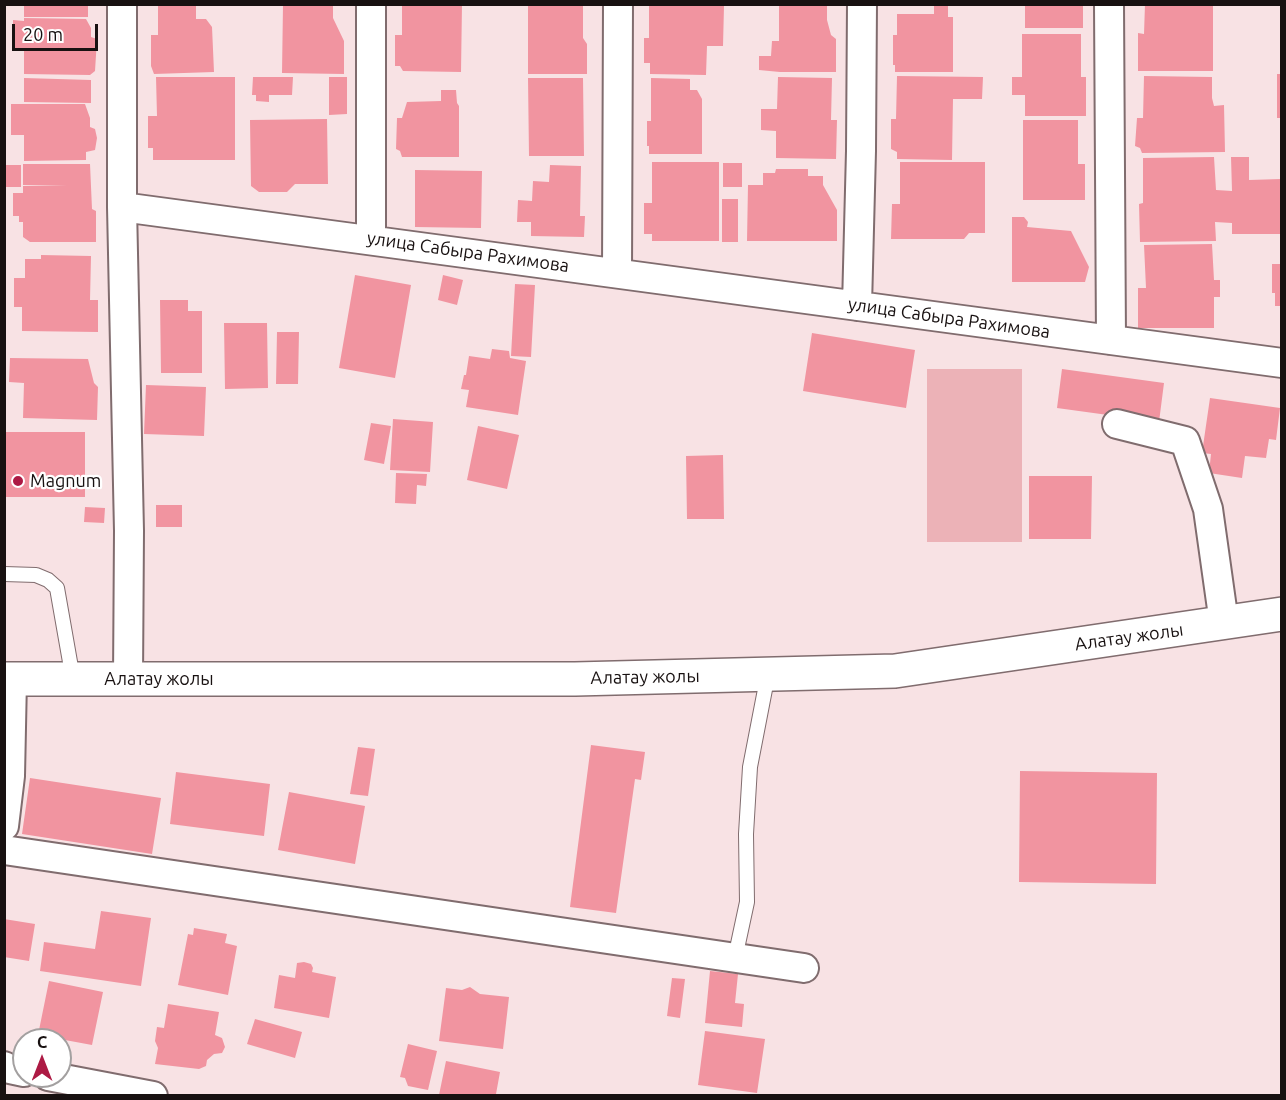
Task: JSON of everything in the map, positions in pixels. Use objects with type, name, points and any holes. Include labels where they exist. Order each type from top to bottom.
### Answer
[{"type":"main road","name":"Алатау жолы","points":[[8,679],[575,679],[896,671],[1281,614]]},
{"type":"street","points":[[122,4],[122,207],[129,531],[128,679]]},
{"type":"street","points":[[371,239],[372,4]]},
{"type":"street","points":[[617,273],[618,4]]},
{"type":"street","points":[[857,306],[862,4]]},
{"type":"street","points":[[1108,4],[1111,340]]},
{"type":"street","name":"улица Сабыра Рахимова","points":[[122,207],[1281,363]]},
{"type":"street","points":[[1117,424],[1185,441],[1208,509],[1224,622]]},
{"type":"street","points":[[4,826],[10,776],[8,679]]},
{"type":"street","points":[[4,850],[804,968]]},
{"type":"street","points":[[72,1080],[153,1095]]},
{"type":"lane","points":[[4,574],[36,575],[48,580],[57,588],[73,679]]},
{"type":"lane","points":[[735,958],[747,902],[746,834],[750,767],[768,674]]},
{"type":"shaded area","points":[[927,369],[1022,369],[1022,542],[927,542]]},
{"type":"building","points":[[24,4],[88,4],[88,17],[24,17]]},
{"type":"building","points":[[158,4],[196,4],[196,19],[206,19],[212,27],[214,72],[154,74],[151,66],[151,35],[158,35]]},
{"type":"building","points":[[333,4],[333,18],[344,41],[344,74],[282,73],[283,5]]},
{"type":"building","points":[[402,4],[462,4],[461,72],[403,71],[400,66],[395,66],[395,35],[402,35]]},
{"type":"building","points":[[528,4],[583,4],[583,38],[587,44],[587,74],[528,74]]},
{"type":"building","points":[[649,4],[724,6],[723,46],[707,46],[706,75],[650,74],[650,63],[644,63],[644,38],[649,38]]},
{"type":"building","points":[[779,4],[827,4],[827,20],[831,35],[836,39],[836,72],[759,70],[759,56],[771,56],[772,41],[779,41]]},
{"type":"building","points":[[1025,4],[1083,4],[1083,28],[1025,28]]},
{"type":"building","points":[[1145,4],[1213,4],[1213,71],[1138,71],[1138,33],[1144,34]]},
{"type":"building","points":[[934,5],[948,5],[948,17],[953,17],[953,72],[895,72],[893,35],[897,35],[897,14],[934,14]]},
{"type":"building","points":[[24,18],[86,19],[91,28],[91,37],[97,39],[95,71],[90,75],[24,74],[24,48],[13,48],[13,20],[24,21]]},
{"type":"building","points":[[1022,34],[1081,34],[1081,77],[1086,77],[1086,116],[1025,116],[1025,95],[1012,95],[1012,77],[1022,77]]},
{"type":"building","points":[[1277,74],[1281,74],[1281,118],[1277,118]]},
{"type":"building","points":[[897,76],[983,77],[982,99],[953,99],[952,160],[897,159],[897,152],[891,149],[891,119],[896,119]]},
{"type":"building","points":[[1144,76],[1212,77],[1214,106],[1224,105],[1225,152],[1142,153],[1140,148],[1135,146],[1137,118],[1143,118]]},
{"type":"building","points":[[156,77],[235,77],[235,160],[153,160],[153,148],[148,148],[148,116],[157,116]]},
{"type":"building","points":[[253,77],[293,77],[292,95],[269,95],[269,102],[256,101],[256,95],[252,95]]},
{"type":"building","points":[[329,77],[347,77],[347,114],[329,115]]},
{"type":"building","points":[[778,77],[832,78],[831,120],[837,120],[836,159],[776,158],[776,131],[761,130],[761,109],[777,109]]},
{"type":"building","points":[[24,78],[91,80],[91,103],[24,102]]},
{"type":"building","points":[[528,78],[583,78],[584,156],[529,156]]},
{"type":"building","points":[[651,78],[690,79],[690,90],[697,90],[702,99],[702,154],[649,154],[647,121],[651,121]]},
{"type":"building","points":[[441,90],[456,90],[459,106],[459,157],[402,157],[400,151],[396,149],[397,118],[402,118],[407,102],[441,101]]},
{"type":"building","points":[[11,104],[85,104],[90,118],[90,127],[95,129],[97,138],[95,150],[86,152],[86,160],[24,161],[24,135],[11,135]]},
{"type":"building","points":[[327,119],[328,184],[295,184],[287,192],[259,192],[251,186],[250,120]]},
{"type":"building","points":[[1023,120],[1078,120],[1078,164],[1085,164],[1085,200],[1023,200]]},
{"type":"building","points":[[1214,157],[1216,190],[1232,191],[1231,157],[1249,157],[1249,180],[1281,179],[1281,234],[1232,234],[1232,223],[1215,222],[1216,241],[1140,242],[1139,204],[1143,203],[1143,158]]},
{"type":"building","points":[[652,162],[719,162],[719,241],[652,241],[652,234],[644,234],[644,203],[652,203]]},
{"type":"building","points":[[900,162],[985,162],[985,233],[969,233],[964,239],[891,239],[892,204],[900,204]]},
{"type":"building","points":[[723,163],[742,163],[742,187],[723,187]]},
{"type":"building","points":[[23,164],[90,164],[92,209],[96,211],[96,242],[30,242],[23,237],[23,222],[19,222],[19,216],[13,216],[13,193],[23,193],[23,186],[67,185],[23,185]]},
{"type":"building","points":[[4,165],[21,165],[21,187],[4,187]]},
{"type":"building","points":[[550,165],[581,166],[580,216],[585,216],[584,237],[531,236],[531,222],[517,222],[518,200],[532,201],[533,181],[549,182]]},
{"type":"building","points":[[776,169],[808,169],[808,176],[823,176],[823,185],[837,210],[837,241],[747,241],[748,185],[763,185],[763,173],[775,173]]},
{"type":"building","points":[[415,170],[482,171],[481,228],[415,227]]},
{"type":"building","points":[[722,199],[738,199],[738,242],[722,242]]},
{"type":"building","points":[[1012,217],[1024,217],[1028,222],[1027,227],[1071,231],[1089,267],[1085,282],[1012,282]]},
{"type":"building","points":[[1212,244],[1214,280],[1220,280],[1220,297],[1214,297],[1214,328],[1138,328],[1138,288],[1146,288],[1144,245]]},
{"type":"building","points":[[41,255],[91,256],[90,300],[98,300],[98,332],[22,331],[22,307],[14,307],[14,278],[25,278],[25,259],[41,259]]},
{"type":"building","points":[[1272,264],[1281,264],[1281,306],[1275,306],[1275,293],[1272,293]]},
{"type":"building","points":[[355,275],[411,285],[395,378],[339,368]]},
{"type":"building","points":[[443,275],[463,280],[457,305],[438,300]]},
{"type":"building","points":[[515,284],[535,285],[531,357],[511,356]]},
{"type":"building","points":[[160,300],[188,300],[188,311],[202,311],[202,373],[161,373]]},
{"type":"building","points":[[224,323],[267,323],[268,388],[225,389]]},
{"type":"building","points":[[277,332],[299,332],[298,384],[276,384]]},
{"type":"building","points":[[812,333],[915,350],[906,408],[803,391]]},
{"type":"building","points":[[492,349],[509,351],[510,358],[526,361],[518,415],[466,407],[469,390],[461,389],[469,356],[490,359]]},
{"type":"building","points":[[10,358],[88,359],[94,383],[98,387],[97,420],[23,418],[24,383],[9,382]]},
{"type":"building","points":[[1062,369],[1164,383],[1159,422],[1057,408]]},
{"type":"building","points":[[146,385],[206,387],[204,436],[144,434]]},
{"type":"building","points":[[1210,398],[1280,408],[1276,440],[1269,439],[1266,458],[1245,456],[1242,478],[1209,473],[1211,454],[1202,453]]},
{"type":"building","points":[[393,419],[433,422],[430,472],[390,470]]},
{"type":"building","points":[[371,423],[391,426],[384,464],[364,460]]},
{"type":"building","points":[[478,426],[519,435],[507,489],[467,480]]},
{"type":"building","points":[[4,432],[85,432],[85,497],[4,497]]},
{"type":"building","points":[[723,455],[724,519],[687,519],[686,456]]},
{"type":"building","points":[[396,473],[427,474],[426,486],[417,485],[416,504],[395,503]]},
{"type":"building","points":[[1029,476],[1092,476],[1091,539],[1029,539]]},
{"type":"building","points":[[156,505],[182,505],[182,527],[156,527]]},
{"type":"building","points":[[85,507],[105,508],[104,523],[84,522]]},
{"type":"building","points":[[591,745],[645,752],[641,780],[635,779],[616,913],[570,907]]},
{"type":"building","points":[[358,747],[375,749],[368,796],[350,794]]},
{"type":"building","points":[[1020,771],[1157,773],[1156,884],[1019,882]]},
{"type":"building","points":[[176,772],[270,784],[264,836],[170,824]]},
{"type":"building","points":[[30,778],[161,798],[152,854],[22,834]]},
{"type":"building","points":[[289,792],[365,806],[355,864],[278,850]]},
{"type":"building","points":[[101,911],[151,918],[141,986],[40,971],[44,942],[95,949]]},
{"type":"building","points":[[4,919],[35,924],[29,961],[4,957]]},
{"type":"building","points":[[194,928],[227,934],[225,943],[237,946],[228,995],[178,985],[188,934],[193,935]]},
{"type":"building","points":[[297,963],[311,964],[312,972],[336,977],[329,1018],[274,1008],[279,975],[295,978]]},
{"type":"building","points":[[710,971],[738,974],[735,1003],[744,1004],[742,1027],[705,1023]]},
{"type":"building","points":[[672,978],[685,979],[680,1018],[667,1016]]},
{"type":"building","points":[[49,981],[103,992],[92,1045],[72,1041],[72,1028],[39,1028]]},
{"type":"building","points":[[470,987],[480,994],[509,997],[503,1049],[439,1041],[446,988],[462,990]]},
{"type":"building","points":[[168,1004],[219,1012],[215,1035],[222,1038],[225,1047],[222,1053],[214,1054],[207,1060],[206,1066],[199,1069],[155,1064],[158,1048],[155,1041],[157,1027],[164,1028]]},
{"type":"building","points":[[255,1019],[302,1032],[295,1058],[247,1044]]},
{"type":"building","points":[[705,1031],[765,1039],[757,1093],[698,1085]]},
{"type":"building","points":[[408,1044],[437,1051],[428,1090],[408,1086],[405,1078],[400,1077]]},
{"type":"building","points":[[446,1061],[500,1072],[496,1094],[501,1095],[439,1095]]},
{"type":"place","name":"Magnum","points":[[18,481]]}]
